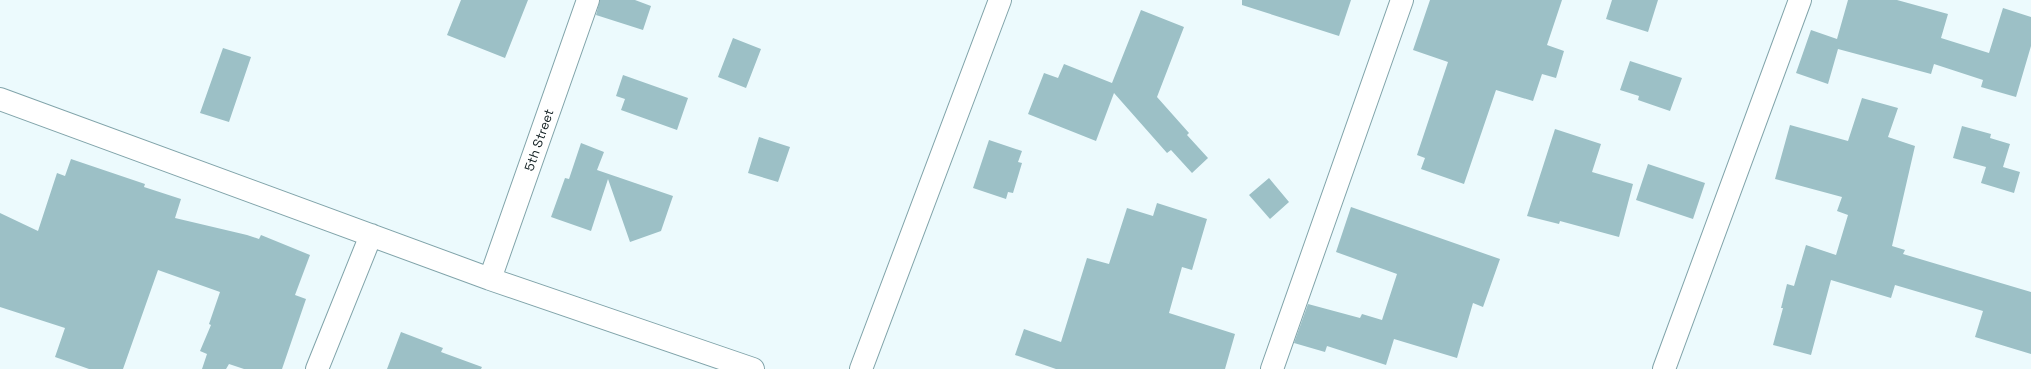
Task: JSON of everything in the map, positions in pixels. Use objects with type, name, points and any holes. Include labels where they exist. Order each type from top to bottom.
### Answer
[{"type":"street","name":"5th Street","points":[[490,279],[588,0]]},
{"type":"street","points":[[861,369],[1000,0]]},
{"type":"street","points":[[1272,369],[1402,0]]},
{"type":"street","points":[[1664,369],[1800,0]]},
{"type":"street","points":[[0,99],[490,279],[753,369]]},
{"type":"street","points":[[317,369],[371,236]]},
{"type":"building","points":[[461,0],[528,0],[505,58],[447,35]]},
{"type":"building","points":[[600,0],[635,0],[651,6],[643,30],[596,15]]},
{"type":"building","points":[[1242,0],[1351,0],[1339,36],[1242,5]]},
{"type":"building","points":[[1430,0],[1562,0],[1547,45],[1564,51],[1556,78],[1542,74],[1533,101],[1496,90],[1464,184],[1421,169],[1425,158],[1417,155],[1448,62],[1413,50]]},
{"type":"building","points":[[1612,0],[1658,0],[1648,32],[1606,19]]},
{"type":"building","points":[[1848,0],[1897,0],[1948,14],[1941,38],[1989,53],[2003,8],[2031,17],[2031,46],[2016,97],[1981,87],[1983,80],[1934,64],[1931,74],[1838,49],[1828,84],[1796,73],[1811,30],[1837,39]]},
{"type":"building","points":[[1141,10],[1184,27],[1157,97],[1189,133],[1187,135],[1208,158],[1192,173],[1171,150],[1167,153],[1114,93],[1096,141],[1028,114],[1044,73],[1058,78],[1064,64],[1112,83]]},
{"type":"building","points":[[733,38],[761,49],[746,88],[718,77]]},
{"type":"building","points":[[223,48],[251,57],[229,122],[200,113]]},
{"type":"building","points":[[1630,61],[1682,78],[1670,111],[1638,100],[1639,96],[1620,90]]},
{"type":"building","points":[[623,75],[688,98],[677,130],[621,110],[625,99],[616,96]]},
{"type":"building","points":[[1862,98],[1898,108],[1888,137],[1915,146],[1892,246],[1905,250],[1903,254],[2031,292],[2031,354],[1975,337],[1983,311],[1895,285],[1891,298],[1831,280],[1811,355],[1773,345],[1783,308],[1781,308],[1787,284],[1794,286],[1806,245],[1836,255],[1848,215],[1837,211],[1842,197],[1775,179],[1790,125],[1848,141]]},
{"type":"building","points":[[1962,126],[1991,134],[1990,138],[2010,144],[2003,167],[2020,172],[2014,193],[1981,183],[1986,167],[1953,158]]},
{"type":"building","points":[[1555,129],[1601,144],[1592,172],[1633,184],[1619,237],[1560,221],[1559,224],[1527,216]]},
{"type":"building","points":[[759,137],[790,147],[778,182],[748,173]]},
{"type":"building","points":[[989,140],[1022,151],[1018,162],[1022,163],[1013,193],[1008,192],[1006,199],[973,188]]},
{"type":"building","points":[[581,143],[604,152],[597,170],[673,196],[661,231],[630,242],[608,179],[591,231],[551,217],[565,178],[569,179]]},
{"type":"building","points":[[71,159],[145,184],[144,187],[181,199],[175,218],[259,239],[261,235],[310,255],[295,295],[306,299],[282,369],[244,369],[229,364],[226,369],[202,369],[207,354],[200,351],[211,325],[209,324],[220,292],[158,270],[123,369],[89,369],[55,357],[65,328],[0,307],[0,213],[38,231],[57,173],[65,176]]},
{"type":"building","points":[[1648,164],[1705,183],[1693,219],[1636,200]]},
{"type":"building","points":[[1269,178],[1289,202],[1270,219],[1249,195]]},
{"type":"building","points":[[1157,203],[1207,219],[1192,270],[1182,267],[1169,313],[1235,334],[1225,369],[1056,369],[1015,355],[1024,329],[1061,342],[1087,258],[1109,264],[1127,208],[1153,216]]},
{"type":"building","points":[[1351,207],[1500,259],[1483,307],[1473,303],[1457,358],[1394,339],[1386,365],[1327,346],[1325,352],[1294,343],[1308,304],[1360,318],[1362,314],[1382,320],[1397,274],[1336,252]]},
{"type":"building","points":[[401,332],[443,348],[441,352],[482,367],[481,369],[387,369]]}]
